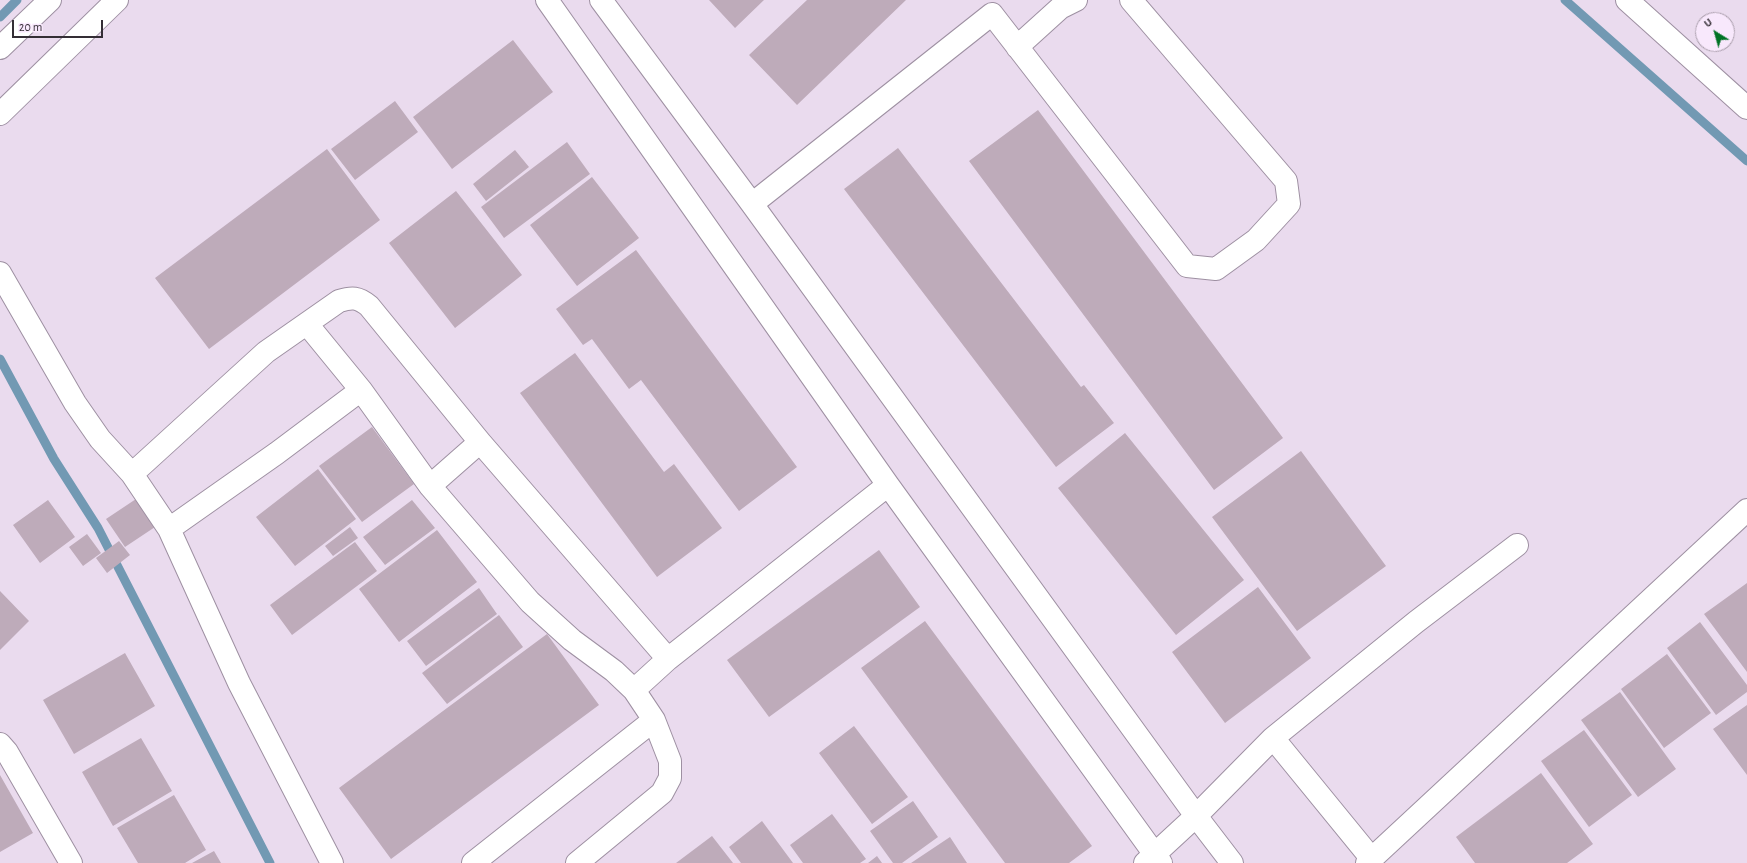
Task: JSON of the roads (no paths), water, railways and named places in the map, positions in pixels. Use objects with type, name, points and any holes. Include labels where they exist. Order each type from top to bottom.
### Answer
[{"type":"main road","points":[[0,48],[50,0]]},
{"type":"main road","points":[[0,114],[117,0]]},
{"type":"main road","points":[[547,0],[1153,860],[1273,738],[1410,627],[1517,545]]},
{"type":"main road","points":[[601,0],[752,204],[1196,816],[1232,863]]},
{"type":"main road","points":[[1017,47],[1060,8],[1076,0]]},
{"type":"main road","points":[[752,204],[987,7],[1187,266],[1216,268],[1256,240],[1289,204],[1286,181],[1131,0]]},
{"type":"main road","points":[[1634,2],[1747,108]]},
{"type":"main road","points":[[0,273],[75,403],[100,439],[132,474],[169,529],[239,683],[332,863]]},
{"type":"main road","points":[[132,474],[266,352],[339,301],[351,297],[361,299],[369,306],[480,442],[668,659]]},
{"type":"main road","points":[[307,324],[361,390],[430,486],[530,602],[572,640],[614,671],[634,690],[654,720],[670,761],[671,771],[667,785],[662,792],[576,863]]},
{"type":"main road","points":[[169,529],[277,453],[361,390]]},
{"type":"main road","points":[[430,486],[480,442]]},
{"type":"main road","points":[[634,690],[668,659],[888,484]]},
{"type":"main road","points":[[1273,738],[1369,861],[1747,510]]},
{"type":"main road","points":[[473,863],[654,720]]},
{"type":"main road","points":[[0,744],[7,752],[71,863]]},
{"type":"waterway","points":[[0,17],[17,0]]},
{"type":"waterway","points":[[1565,0],[1747,161]]},
{"type":"waterway","points":[[0,359],[54,459],[98,528],[270,863]]}]
